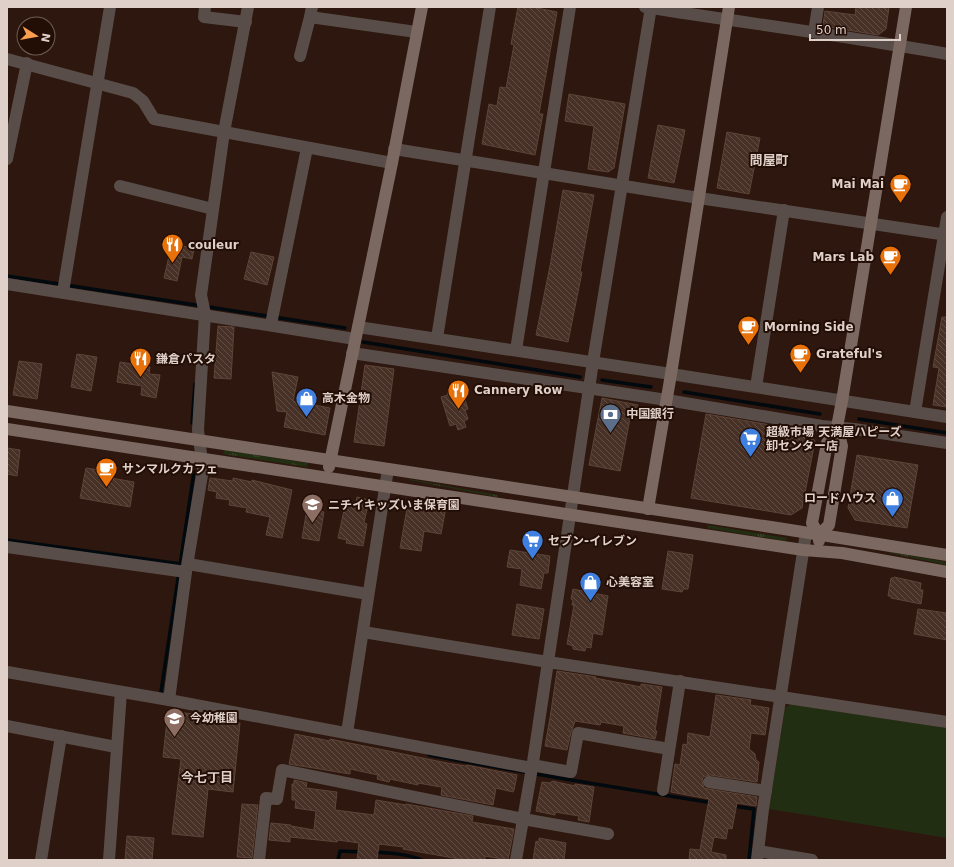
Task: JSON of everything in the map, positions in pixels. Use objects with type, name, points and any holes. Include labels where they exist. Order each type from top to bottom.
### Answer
[{"type":"street","points":[[64,287],[110,7]]},
{"type":"street","points":[[206,7],[204,17],[246,22]]},
{"type":"street","points":[[168,700],[183,569],[203,469],[198,430],[203,311],[201,295],[224,132],[248,7]]},
{"type":"street","points":[[327,478],[392,163],[422,7]]},
{"type":"street","points":[[437,338],[490,7]]},
{"type":"street","points":[[516,350],[545,174],[570,7]]},
{"type":"street","points":[[516,860],[649,7],[947,54]]},
{"type":"street","points":[[648,509],[667,400],[729,7]]},
{"type":"street","points":[[814,32],[818,7]]},
{"type":"street","points":[[820,535],[812,523],[827,443],[837,427],[842,401],[906,7]]},
{"type":"street","points":[[300,56],[311,12],[416,32]]},
{"type":"street","points":[[7,58],[133,93],[143,101],[154,119],[392,163]]},
{"type":"street","points":[[7,160],[27,63]]},
{"type":"street","points":[[272,319],[307,148]]},
{"type":"street","points":[[394,150],[946,235]]},
{"type":"street","points":[[120,186],[213,209]]},
{"type":"street","points":[[756,387],[784,210]]},
{"type":"street","points":[[916,412],[946,235],[947,217]]},
{"type":"street","points":[[7,284],[64,287],[203,311],[272,319],[357,333],[437,338],[947,417]]},
{"type":"street","points":[[352,354],[589,388],[822,426],[854,429],[947,443]]},
{"type":"street","points":[[7,411],[947,555]]},
{"type":"street","points":[[817,551],[820,535],[828,525],[842,446],[837,427]]},
{"type":"street","points":[[7,429],[803,550],[842,553],[947,572]]},
{"type":"street","points":[[347,733],[384,486],[388,469]]},
{"type":"street","points":[[806,533],[766,791],[758,856],[812,860]]},
{"type":"street","points":[[7,547],[368,594]]},
{"type":"street","points":[[363,632],[548,662],[947,722]]},
{"type":"street","points":[[7,672],[347,733],[531,770],[572,772],[578,733],[670,749]]},
{"type":"street","points":[[663,790],[680,681]]},
{"type":"street","points":[[108,860],[121,692]]},
{"type":"street","points":[[7,726],[116,747]]},
{"type":"street","points":[[41,860],[61,736]]},
{"type":"street","points":[[259,860],[266,798],[277,799],[282,770],[523,819],[608,834]]},
{"type":"street","points":[[709,782],[766,791]]},
{"type":"green space","points":[[224,450],[308,463],[307,467],[223,454]]},
{"type":"green space","points":[[409,480],[497,495],[497,497]]},
{"type":"green space","points":[[708,525],[787,538],[786,541],[707,528]]},
{"type":"green space","points":[[889,553],[947,562],[947,565]]},
{"type":"green space","points":[[791,704],[947,728],[947,838],[769,809],[785,708]]},
{"type":"building","points":[[518,7],[532,7],[557,12],[539,114],[543,114],[535,155],[482,144],[489,104],[497,106],[500,87],[506,88],[514,45],[511,44]]},
{"type":"building","points":[[856,7],[889,7],[886,29],[878,35],[823,26],[825,11],[855,15]]},
{"type":"building","points":[[569,94],[625,104],[614,168],[608,172],[588,169],[594,126],[565,121]]},
{"type":"building","points":[[658,125],[685,130],[674,183],[648,178]]},
{"type":"building","points":[[727,132],[760,138],[749,194],[717,188]]},
{"type":"building","points":[[563,190],[594,195],[580,272],[582,272],[568,342],[536,335]]},
{"type":"building","points":[[172,243],[194,249],[192,259],[182,257],[177,281],[164,278]]},
{"type":"building","points":[[251,252],[274,257],[267,285],[244,279]]},
{"type":"building","points":[[942,317],[947,317],[947,407],[933,405],[939,368],[933,367]]},
{"type":"building","points":[[218,326],[234,327],[231,379],[214,378]]},
{"type":"building","points":[[77,354],[97,357],[91,391],[71,387]]},
{"type":"building","points":[[19,361],[42,364],[37,399],[13,395]]},
{"type":"building","points":[[120,362],[150,367],[149,374],[160,375],[156,398],[141,395],[142,386],[117,382]]},
{"type":"building","points":[[365,365],[394,369],[384,446],[354,442]]},
{"type":"building","points":[[272,372],[298,377],[293,401],[330,408],[325,435],[284,427],[287,412],[277,411]]},
{"type":"building","name":"Cannery Row","points":[[461,388],[468,409],[465,410],[468,419],[464,421],[466,427],[458,430],[456,424],[450,426],[441,397]]},
{"type":"building","points":[[602,398],[638,405],[636,414],[631,413],[620,471],[589,465]]},
{"type":"building","points":[[706,414],[806,431],[815,441],[802,508],[791,515],[691,498]]},
{"type":"building","points":[[7,448],[20,450],[17,476],[7,474]]},
{"type":"building","points":[[857,455],[918,465],[907,528],[855,520],[848,508]]},
{"type":"building","points":[[86,468],[106,471],[105,477],[134,482],[130,507],[80,498]]},
{"type":"building","points":[[210,478],[233,481],[233,478],[252,482],[252,480],[292,490],[282,538],[266,535],[270,517],[246,512],[247,508],[229,505],[230,500],[216,498],[217,492],[208,490]]},
{"type":"building","points":[[357,497],[369,500],[364,523],[367,524],[363,546],[346,543],[347,540],[338,538],[346,501],[356,503]]},
{"type":"building","points":[[408,503],[432,507],[432,504],[446,507],[441,534],[424,531],[421,551],[400,548]]},
{"type":"building","points":[[307,509],[324,512],[319,541],[302,538]]},
{"type":"building","points":[[510,550],[550,556],[548,573],[544,573],[541,589],[520,585],[522,569],[507,567]]},
{"type":"building","points":[[668,551],[693,555],[688,589],[683,589],[682,592],[662,589]]},
{"type":"building","points":[[894,577],[921,583],[920,590],[923,590],[921,604],[891,598],[891,596],[888,596],[891,578]]},
{"type":"building","points":[[573,589],[608,596],[602,635],[593,633],[591,648],[586,647],[585,651],[573,649],[573,646],[567,644],[574,605],[572,605],[573,600],[571,599]]},
{"type":"building","points":[[517,604],[544,609],[539,639],[512,635]]},
{"type":"building","points":[[918,609],[947,613],[947,640],[914,634]]},
{"type":"building","points":[[557,671],[596,677],[595,678],[641,687],[641,684],[662,687],[655,739],[623,733],[624,726],[601,722],[600,725],[575,721],[567,750],[545,746]]},
{"type":"building","points":[[716,695],[751,700],[750,705],[769,708],[765,735],[751,733],[749,749],[755,754],[756,760],[759,762],[757,782],[710,775],[703,777],[702,781],[704,788],[757,797],[756,806],[737,803],[732,829],[728,828],[726,839],[714,837],[711,852],[726,855],[726,860],[689,860],[690,849],[700,850],[709,799],[671,792],[675,764],[680,765],[683,744],[687,745],[688,733],[710,737]]},
{"type":"building","points":[[168,711],[217,717],[216,721],[240,723],[233,792],[208,789],[203,837],[172,834],[181,759],[163,757]]},
{"type":"building","points":[[295,734],[330,741],[330,739],[447,763],[467,765],[517,775],[514,790],[513,792],[496,788],[493,805],[441,795],[441,787],[418,783],[418,785],[390,779],[389,782],[377,779],[378,775],[350,769],[350,774],[289,764]]},
{"type":"building","points":[[294,780],[307,783],[306,788],[337,792],[335,810],[374,815],[376,800],[473,816],[472,822],[514,829],[508,860],[485,856],[485,860],[465,860],[403,849],[404,847],[379,844],[377,860],[357,860],[359,843],[290,837],[290,842],[269,840],[271,823],[291,825],[314,830],[316,811],[295,808],[296,800],[292,800],[292,784],[294,784]]},
{"type":"building","points":[[552,781],[575,786],[575,784],[594,787],[589,822],[578,820],[579,816],[555,812],[555,815],[536,811],[542,782],[551,783]]},
{"type":"building","points":[[242,804],[258,805],[252,858],[237,857]]},
{"type":"building","points":[[127,836],[154,838],[152,860],[125,860]]},
{"type":"building","points":[[539,838],[566,843],[564,860],[533,860],[536,841],[539,842]]},
{"type":"waterway","points":[[7,276],[345,328]]},
{"type":"waterway","points":[[363,342],[580,377]]},
{"type":"waterway","points":[[602,380],[651,387]]},
{"type":"waterway","points":[[192,423],[195,384]]},
{"type":"waterway","points":[[684,392],[820,414]]},
{"type":"waterway","points":[[859,419],[947,433]]},
{"type":"waterway","points":[[161,692],[194,472]]},
{"type":"waterway","points":[[7,540],[181,564]]},
{"type":"waterway","points":[[429,755],[713,803]]},
{"type":"waterway","points":[[733,806],[754,809],[749,860]]},
{"type":"waterway","points":[[338,860],[340,851],[362,852]]},
{"type":"waterway","points":[[374,852],[393,853],[422,860]]},
{"type":"place","name":"Mai Mai","points":[[900,204]]},
{"type":"place","name":"couleur","points":[[173,264]]},
{"type":"place","name":"Mars Lab","points":[[890,276]]},
{"type":"place","name":"Morning Side","points":[[748,346]]},
{"type":"place","name":"Grateful's","points":[[801,374]]},
{"type":"place","name":"鎌倉パスタ","points":[[140,378]]},
{"type":"place","name":"Cannery Row","points":[[459,410]]},
{"type":"place","name":"高木金物","points":[[307,418]]},
{"type":"place","name":"中国銀行","points":[[611,434]]},
{"type":"place","name":"超級市場 天満屋ハピーズ 卸センター店","points":[[751,458]]},
{"type":"place","name":"サンマルクカフェ","points":[[106,488]]},
{"type":"place","name":"ロードハウス","points":[[892,518]]},
{"type":"place","name":"ニチイキッズいま保育園","points":[[313,524]]},
{"type":"place","name":"セブン-イレブン","points":[[532,560]]},
{"type":"place","name":"心美容室","points":[[591,602]]},
{"type":"place","name":"今幼稚園","points":[[175,738]]},
{"type":"district","name":"問屋町","points":[[769,160]]},
{"type":"district","name":"今七丁目","points":[[207,777]]}]
